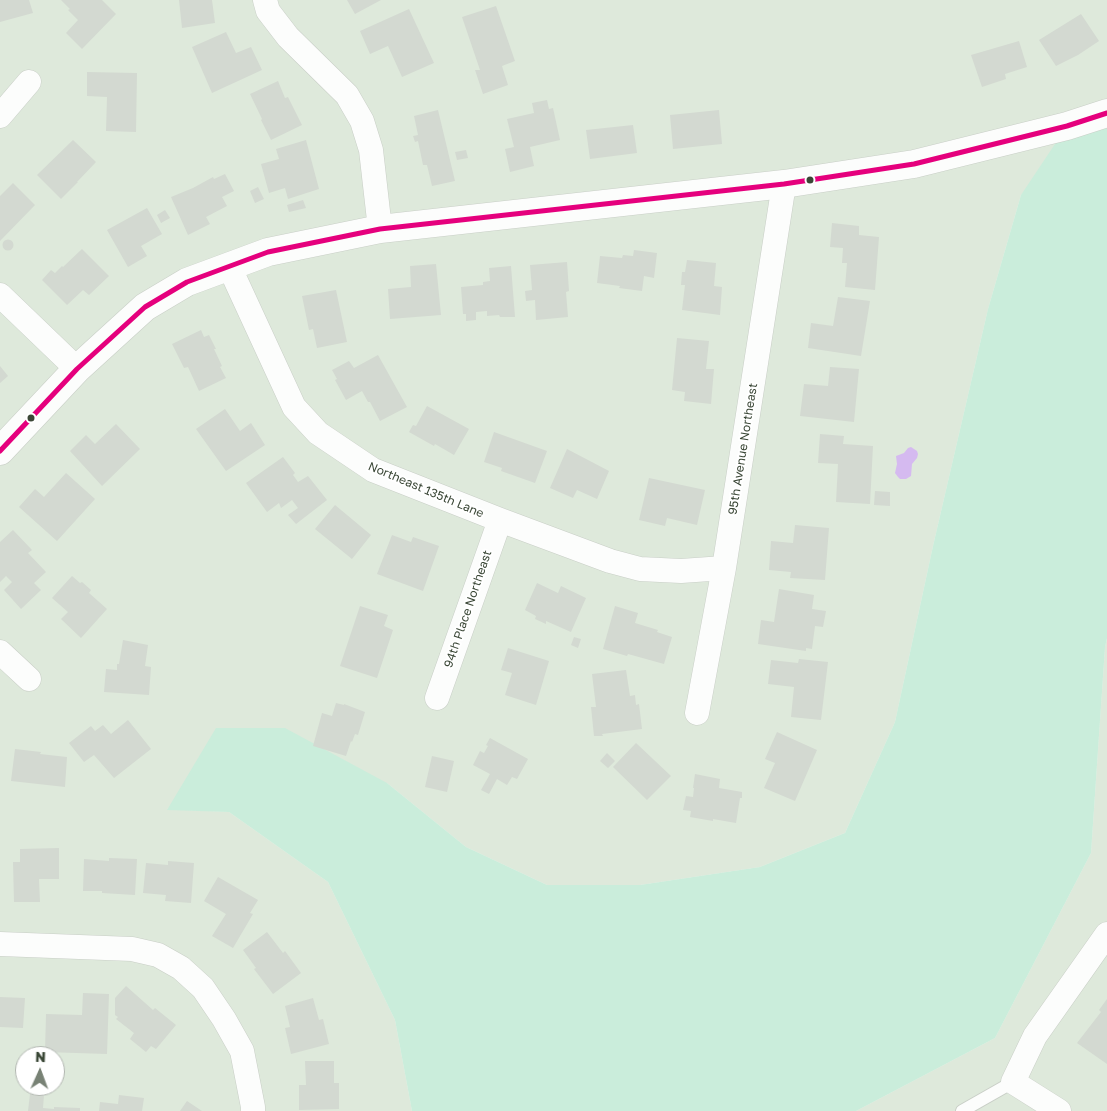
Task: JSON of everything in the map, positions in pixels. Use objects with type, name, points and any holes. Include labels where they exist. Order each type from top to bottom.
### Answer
[{"type":"street","points":[[265,0],[268,11],[288,37],[348,95],[362,121],[371,150],[380,229]]},
{"type":"street","points":[[0,116],[29,82]]},
{"type":"street","points":[[0,451],[77,369],[145,307],[187,282],[268,252],[380,229],[784,184],[914,164],[1067,126],[1107,113]]},
{"type":"street","name":"95th Avenue Northeast","points":[[697,713],[724,568],[784,184]]},
{"type":"street","name":"Northeast 135th Lane","points":[[229,266],[294,407],[318,433],[374,470],[500,520],[640,569],[681,571],[724,568]]},
{"type":"street","points":[[0,294],[77,369]]},
{"type":"street","name":"94th Place Northeast","points":[[437,698],[500,520]]},
{"type":"street","points":[[0,652],[29,679]]},
{"type":"street","points":[[1059,1111],[1013,1082],[1036,1036],[1107,934]]},
{"type":"street","points":[[0,944],[132,949],[158,955],[181,968],[203,988],[224,1019],[242,1051],[254,1107],[253,1111]]},
{"type":"lane","points":[[962,1111],[1013,1082]]},
{"type":"shaded area","points":[[0,0],[1107,0],[1107,113],[1021,195],[988,309],[933,546],[895,722],[845,833],[760,867],[640,885],[547,885],[466,847],[387,783],[167,809],[229,812],[328,882],[395,1020],[412,1111],[0,1111]]},
{"type":"shaded area","points":[[911,447],[918,454],[912,464],[911,476],[906,479],[900,479],[895,473],[896,456],[904,453]]},
{"type":"shaded area","points":[[1107,638],[1107,1111],[856,1111],[995,1038],[1091,853]]},
{"type":"green space","points":[[1107,113],[1107,638],[1091,853],[995,1038],[856,1111],[412,1111],[395,1020],[328,882],[229,812],[167,810],[216,728],[285,728],[387,783],[466,847],[547,885],[640,885],[760,867],[845,833],[895,722],[933,546],[988,309],[1021,195],[1067,126]]},
{"type":"building","points":[[0,0],[29,0],[33,13],[0,22]]},
{"type":"building","points":[[61,0],[102,0],[116,14],[82,49],[66,33],[78,20]]},
{"type":"building","points":[[179,0],[212,0],[215,23],[182,28]]},
{"type":"building","points":[[347,0],[381,0],[355,14]]},
{"type":"building","points":[[496,6],[515,61],[502,66],[508,85],[483,94],[475,70],[480,70],[462,17]]},
{"type":"building","points":[[409,9],[434,63],[402,77],[388,46],[370,54],[360,31]]},
{"type":"building","points":[[1081,14],[1099,41],[1078,55],[1056,66],[1039,40]]},
{"type":"building","points":[[226,32],[236,53],[251,47],[262,70],[212,93],[192,47]]},
{"type":"building","points":[[1019,41],[1027,67],[1005,74],[1006,79],[982,87],[971,55]]},
{"type":"building","points":[[87,72],[137,73],[136,132],[106,131],[107,97],[87,96]]},
{"type":"building","points":[[278,81],[285,98],[288,97],[302,125],[271,140],[250,94]]},
{"type":"building","points":[[547,100],[549,109],[553,108],[560,140],[530,147],[534,166],[510,172],[505,149],[514,147],[507,119],[534,113],[532,103]]},
{"type":"building","points":[[438,110],[455,181],[432,186],[427,165],[423,165],[418,141],[415,142],[413,136],[418,135],[414,116]]},
{"type":"building","points":[[719,110],[722,144],[673,149],[670,115]]},
{"type":"building","points":[[633,125],[637,153],[590,159],[586,130]]},
{"type":"building","points":[[73,140],[96,162],[61,199],[37,175]]},
{"type":"building","points":[[306,140],[319,189],[288,199],[285,188],[269,193],[261,164],[279,159],[276,149]]},
{"type":"building","points":[[466,150],[468,158],[457,160],[455,152]]},
{"type":"building","points":[[225,174],[234,191],[222,197],[227,206],[206,217],[210,224],[188,235],[171,197],[213,177],[214,179]]},
{"type":"building","points":[[13,183],[35,205],[0,241],[0,196]]},
{"type":"building","points":[[258,187],[264,199],[255,203],[250,191]]},
{"type":"building","points":[[303,200],[306,208],[289,212],[287,205]]},
{"type":"building","points":[[147,208],[162,234],[141,246],[147,256],[128,267],[107,230]]},
{"type":"building","points":[[165,210],[170,218],[161,223],[157,215]]},
{"type":"building","points":[[832,223],[859,226],[859,235],[879,237],[875,290],[845,287],[847,263],[842,263],[843,248],[830,247]]},
{"type":"building","points":[[8,239],[14,245],[8,251],[2,245]]},
{"type":"building","points":[[82,249],[109,276],[89,295],[83,290],[67,305],[42,280],[51,270],[55,273],[63,267]]},
{"type":"building","points":[[634,250],[657,253],[654,278],[644,276],[642,291],[597,283],[600,256],[622,258],[623,255],[633,256]]},
{"type":"building","points":[[687,260],[716,263],[714,286],[722,287],[720,315],[682,310],[685,285],[681,285],[682,272],[685,272]]},
{"type":"building","points":[[567,262],[569,291],[566,292],[568,317],[536,320],[535,300],[526,301],[525,291],[532,290],[530,265]]},
{"type":"building","points":[[436,264],[441,315],[390,319],[388,289],[411,287],[410,266]]},
{"type":"building","points":[[511,266],[515,317],[487,316],[487,311],[476,312],[476,320],[466,321],[466,314],[463,314],[461,287],[483,285],[483,282],[490,281],[489,268]]},
{"type":"building","points":[[336,290],[347,342],[317,348],[313,329],[309,330],[302,296]]},
{"type":"building","points":[[838,297],[870,301],[861,356],[808,348],[811,323],[833,326]]},
{"type":"building","points":[[201,330],[204,337],[209,335],[222,366],[220,367],[226,378],[199,391],[188,367],[184,368],[172,344]]},
{"type":"building","points":[[677,338],[709,341],[706,369],[714,369],[711,404],[684,401],[685,392],[672,390]]},
{"type":"building","points":[[378,355],[407,407],[380,421],[362,391],[346,400],[335,380],[337,379],[332,370],[349,361],[354,368]]},
{"type":"building","points":[[0,366],[8,376],[0,383]]},
{"type":"building","points":[[830,367],[859,369],[854,422],[800,416],[804,384],[828,386]]},
{"type":"building","points":[[427,406],[469,429],[454,455],[409,432],[413,425],[416,426]]},
{"type":"building","points":[[225,409],[240,431],[251,423],[265,445],[226,471],[196,429]]},
{"type":"building","points":[[116,424],[140,449],[102,486],[70,451],[86,435],[95,444]]},
{"type":"building","points":[[494,432],[547,451],[535,483],[501,471],[502,468],[484,462]]},
{"type":"building","points":[[820,434],[844,436],[843,444],[873,446],[870,504],[836,502],[838,464],[818,463]]},
{"type":"building","points":[[567,449],[609,471],[597,499],[577,490],[573,498],[550,488]]},
{"type":"building","points":[[283,457],[295,473],[293,475],[298,482],[308,476],[327,500],[296,524],[288,515],[298,508],[292,500],[281,508],[279,503],[267,512],[246,483]]},
{"type":"building","points":[[66,473],[95,499],[57,541],[19,507],[35,489],[44,497]]},
{"type":"building","points":[[649,478],[705,490],[697,525],[667,518],[665,526],[639,520]]},
{"type":"building","points":[[875,491],[890,492],[890,506],[874,505]]},
{"type":"building","points":[[335,505],[371,535],[352,559],[315,529]]},
{"type":"building","points":[[795,525],[829,528],[825,580],[790,578],[791,572],[769,570],[771,541],[793,543]]},
{"type":"building","points":[[13,530],[32,550],[28,553],[46,572],[34,583],[41,590],[21,609],[4,590],[12,582],[6,576],[0,582],[0,542]]},
{"type":"building","points":[[392,535],[411,542],[413,537],[439,546],[423,591],[377,574]]},
{"type":"building","points":[[72,576],[91,590],[89,593],[107,609],[81,638],[61,619],[68,612],[52,598]]},
{"type":"building","points":[[537,583],[558,593],[561,586],[586,598],[571,632],[546,621],[546,624],[535,619],[536,616],[525,610]]},
{"type":"building","points":[[779,589],[814,595],[812,609],[826,611],[823,627],[815,626],[812,649],[806,648],[806,651],[758,644],[761,620],[774,622]]},
{"type":"building","points":[[360,606],[388,615],[384,626],[393,630],[377,678],[340,666]]},
{"type":"building","points":[[615,606],[638,613],[635,623],[658,630],[657,632],[672,637],[664,664],[603,649]]},
{"type":"building","points":[[574,637],[581,639],[578,648],[571,645]]},
{"type":"building","points":[[123,640],[148,645],[145,666],[151,667],[149,695],[104,692],[106,669],[117,670]]},
{"type":"building","points":[[508,648],[549,661],[536,705],[505,695],[512,673],[501,670]]},
{"type":"building","points":[[799,659],[828,662],[821,720],[791,717],[794,687],[768,684],[771,660],[798,663]]},
{"type":"building","points":[[626,670],[630,696],[635,695],[636,705],[639,704],[642,729],[594,736],[591,707],[596,707],[592,674]]},
{"type":"building","points":[[336,703],[365,712],[358,735],[355,734],[351,741],[346,756],[313,746],[322,713],[332,716]]},
{"type":"building","points":[[128,720],[151,749],[114,778],[94,755],[84,762],[69,743],[91,726],[95,731],[103,725],[111,734]]},
{"type":"building","points":[[777,732],[817,750],[795,801],[764,788],[775,763],[765,759]]},
{"type":"building","points":[[490,738],[528,759],[517,779],[512,777],[507,785],[497,779],[489,794],[481,790],[490,774],[473,765],[480,751],[484,753]]},
{"type":"building","points":[[636,743],[671,776],[647,800],[613,767]]},
{"type":"building","points":[[15,749],[67,757],[65,787],[11,781]]},
{"type":"building","points":[[607,753],[615,761],[608,768],[600,761]]},
{"type":"building","points":[[432,756],[454,761],[447,792],[425,787]]},
{"type":"building","points":[[695,774],[720,779],[719,788],[742,792],[736,823],[690,817],[691,811],[683,810],[686,796],[693,797]]},
{"type":"building","points":[[59,848],[59,879],[39,879],[40,902],[14,902],[13,862],[20,862],[20,849]]},
{"type":"building","points":[[109,858],[137,859],[135,895],[83,891],[84,859],[109,861]]},
{"type":"building","points":[[168,861],[194,863],[191,903],[165,901],[166,895],[143,893],[146,863],[168,865]]},
{"type":"building","points":[[218,877],[258,900],[250,913],[253,914],[233,948],[212,936],[226,914],[204,901]]},
{"type":"building","points":[[267,932],[283,953],[285,951],[301,973],[273,994],[254,969],[256,968],[243,950]]},
{"type":"building","points":[[126,986],[153,1010],[155,1008],[176,1025],[156,1049],[151,1046],[146,1052],[130,1039],[134,1033],[116,1019],[118,1017],[115,1015],[115,998]]},
{"type":"building","points":[[83,993],[109,994],[107,1054],[65,1053],[65,1046],[45,1046],[46,1014],[82,1015]]},
{"type":"building","points":[[0,997],[25,998],[23,1028],[0,1027]]},
{"type":"building","points":[[313,998],[319,1020],[323,1019],[329,1044],[291,1054],[285,1028],[290,1027],[285,1006]]},
{"type":"building","points":[[1107,999],[1107,1064],[1077,1043],[1101,1012],[1099,1010]]},
{"type":"building","points":[[305,1061],[334,1061],[334,1083],[339,1083],[339,1109],[299,1110],[299,1085],[306,1085]]},
{"type":"building","points":[[119,1095],[144,1098],[142,1111],[99,1111],[100,1102],[118,1104]]},
{"type":"building","points":[[30,1096],[44,1096],[43,1108],[80,1108],[80,1111],[28,1111]]},
{"type":"building","points":[[187,1101],[202,1111],[180,1111]]},
{"type":"transit line","points":[[0,451],[77,369],[145,307],[187,282],[268,252],[380,229],[784,184],[914,164],[1067,126],[1107,113]]}]
